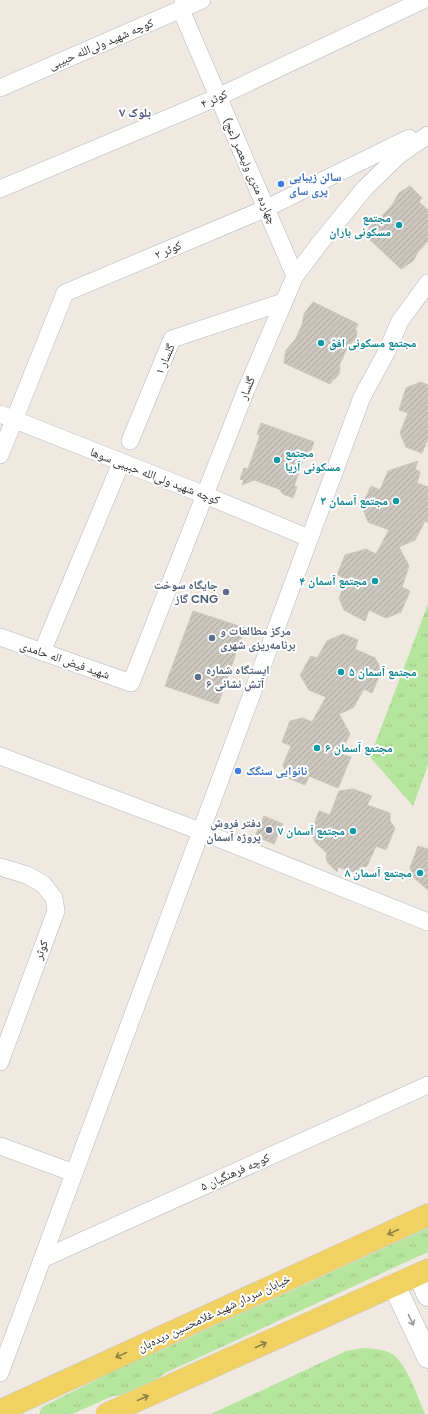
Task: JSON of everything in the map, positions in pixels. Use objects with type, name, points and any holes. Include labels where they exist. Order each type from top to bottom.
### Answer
[{"type":"main road","name":"خیابان سردار شهید غلامحسین دیده‌بان","points":[[0,1411],[428,1215]]},
{"type":"main road","points":[[107,1414],[423,1272],[428,1295]]},
{"type":"main road","points":[[394,1285],[428,1357]]},
{"type":"street","name":"کوچه شهید ولی‌الله حبیبی","points":[[0,88],[182,5],[202,0]]},
{"type":"street","name":"کوثر ۴","points":[[0,189],[218,97],[423,0]]},
{"type":"street","name":"چهارده متری ولیعصر (عج)","points":[[182,5],[218,97],[295,276]]},
{"type":"street","name":"کوثر ۲","points":[[0,455],[7,417],[65,293],[267,208],[428,129]]},
{"type":"street","name":"گلسار","points":[[131,682],[246,390],[295,276],[365,188],[399,154],[428,135]]},
{"type":"street","points":[[0,1372],[362,397],[387,351],[400,321],[428,283]]},
{"type":"street","name":"گلسار ۱","points":[[130,441],[172,339],[283,302]]},
{"type":"street","name":"کوچه شهید ولی‌الله حبیبی سوها","points":[[7,417],[309,538]]},
{"type":"street","points":[[42,652],[121,463]]},
{"type":"street","name":"شهید فیض اله حامدی","points":[[0,637],[131,682]]},
{"type":"street","points":[[0,756],[200,831],[428,922]]},
{"type":"street","name":"کوثر","points":[[0,867],[27,875],[43,884],[54,898],[56,911],[0,1062]]},
{"type":"street","name":"کوچه فرهنگیان ۵","points":[[42,1259],[428,1085]]},
{"type":"street","points":[[0,1146],[74,1173]]},
{"type":"green space","points":[[428,604],[428,765],[413,806],[370,757]]},
{"type":"green space","points":[[428,1228],[428,1252],[165,1373],[153,1382],[124,1395],[113,1396],[72,1414],[39,1414],[42,1407],[102,1377],[111,1369],[140,1355],[155,1353]]},
{"type":"green space","points":[[364,1348],[386,1351],[397,1358],[407,1372],[425,1414],[211,1414],[346,1351]]},
{"type":"building","name":"مجتمع مسکونی باران","points":[[410,186],[422,198],[419,202],[428,210],[428,241],[418,252],[413,261],[401,269],[365,235],[372,222],[383,215],[392,205],[399,193]]},
{"type":"building","name":"مجتمع مسکونی افق","points":[[313,302],[358,324],[355,330],[357,331],[356,338],[347,348],[339,366],[339,374],[330,384],[284,363],[286,350],[295,340],[302,325],[304,314]]},
{"type":"building","points":[[421,382],[428,385],[428,439],[422,453],[406,447],[400,433],[408,413],[399,410],[406,388]]},
{"type":"building","name":"مجتمع مسکونی آریا","points":[[261,423],[314,442],[310,453],[306,452],[294,486],[297,487],[293,498],[283,494],[279,489],[254,480],[242,485],[244,480],[240,479],[244,468],[248,469],[260,435],[257,434]]},
{"type":"building","points":[[418,461],[415,469],[420,472],[417,483],[428,487],[428,522],[425,521],[415,540],[399,547],[409,566],[402,587],[410,591],[401,612],[386,618],[369,610],[365,621],[344,610],[339,598],[347,579],[337,575],[345,555],[366,549],[376,554],[389,530],[368,522],[362,506],[371,486],[380,490],[388,471]]},
{"type":"building","points":[[193,611],[245,628],[218,704],[165,686]]},
{"type":"building","points":[[343,634],[358,640],[355,649],[375,658],[382,670],[372,693],[364,689],[353,708],[339,714],[350,734],[340,754],[351,757],[338,788],[309,776],[305,785],[288,778],[283,765],[291,746],[282,742],[290,721],[303,718],[312,722],[326,697],[309,690],[300,675],[311,656],[317,658],[327,641]]},
{"type":"building","name":"مجتمع آسمان ۷","points":[[353,789],[372,796],[367,805],[390,813],[390,821],[395,828],[386,850],[376,846],[367,866],[354,872],[338,867],[337,872],[328,863],[326,858],[327,853],[315,842],[311,833],[319,811],[330,815],[339,791]]},
{"type":"building","name":"دفتر فروش پروژه آسمان","points":[[264,816],[283,824],[274,844],[255,836]]},
{"type":"building","name":"مجتمع آسمان ۸","points":[[418,846],[428,849],[428,890],[413,877],[410,868]]},
{"type":"place","name":"سالن زیبایی پری سای","points":[[281,184]]},
{"type":"place","name":"مجتمع مسکونی باران","points":[[399,225]]},
{"type":"place","name":"مجتمع مسکونی افق","points":[[321,343]]},
{"type":"place","name":"مجتمع مسکونی آریا","points":[[277,460]]},
{"type":"place","name":"مجتمع آسمان ۳","points":[[396,501]]},
{"type":"place","name":"مجتمع آسمان ۴","points":[[375,581]]},
{"type":"place","name":"جایگاه سوخت گاز CNG","points":[[226,592]]},
{"type":"place","name":"مرکز مطالعات و برنامه‌ریزی شهری","points":[[212,638]]},
{"type":"place","name":"مجتمع آسمان ۵","points":[[341,672]]},
{"type":"place","name":"ایستگاه شماره ۶ آتش نشانی","points":[[198,677]]},
{"type":"place","name":"مجتمع آسمان ۶","points":[[317,748]]},
{"type":"place","name":"نانوایی سنگک","points":[[238,771]]},
{"type":"place","name":"دفتر فروش پروژه آسمان","points":[[269,830]]},
{"type":"place","name":"مجتمع آسمان ۷","points":[[353,831]]},
{"type":"place","name":"مجتمع آسمان ۸","points":[[420,873]]},
{"type":"district","name":"بلوک ۷","points":[[135,112]]}]
